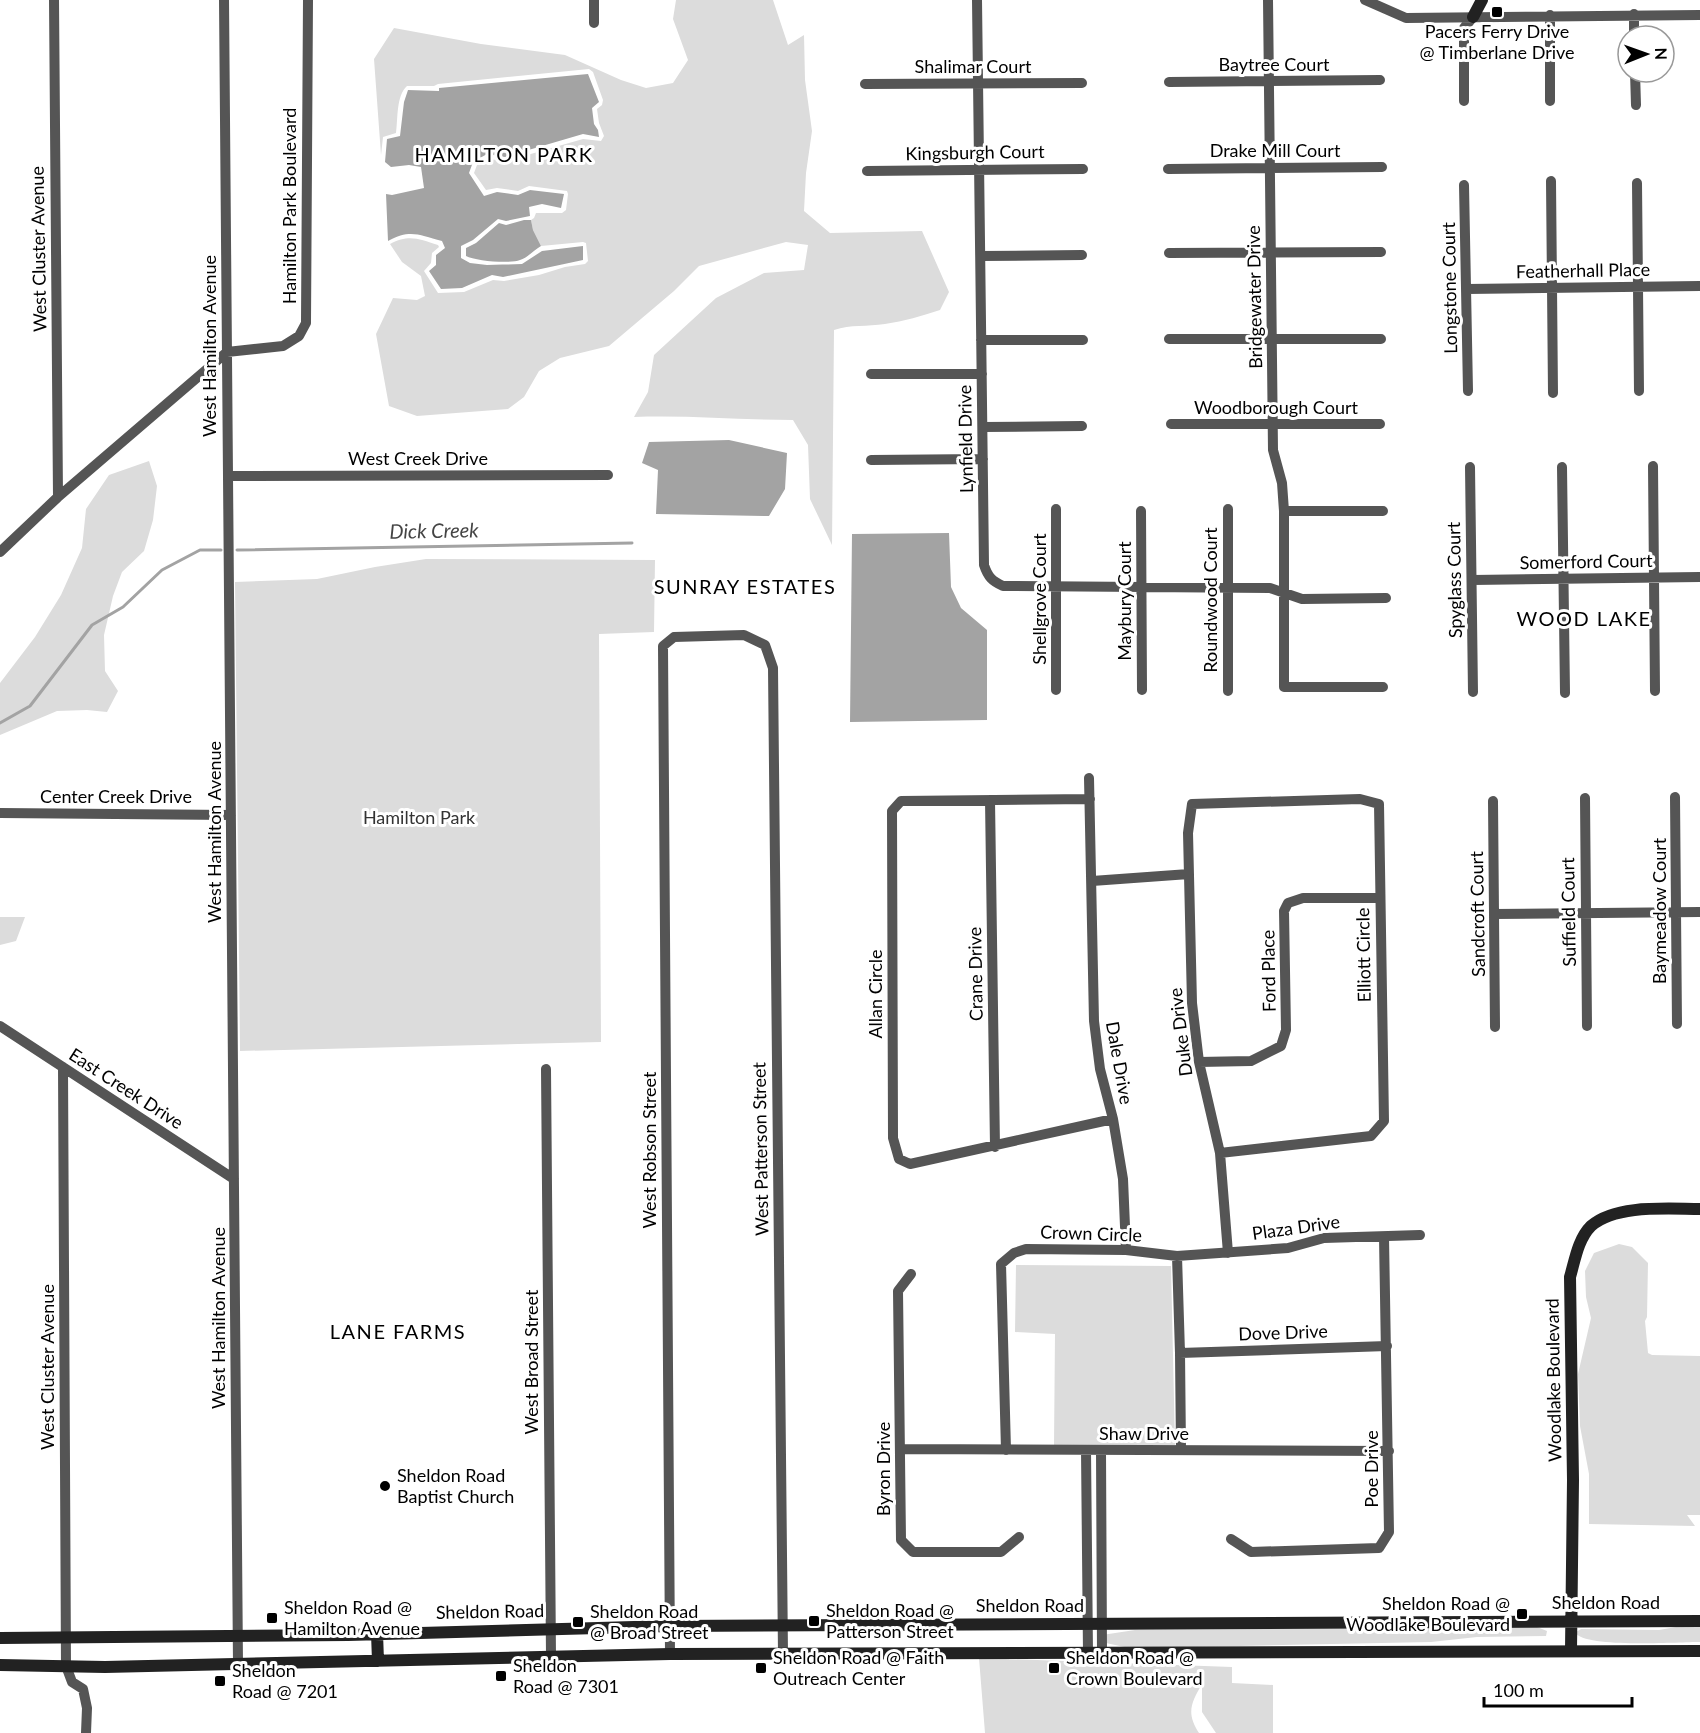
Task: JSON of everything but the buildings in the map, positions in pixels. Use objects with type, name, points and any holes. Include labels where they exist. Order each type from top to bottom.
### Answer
[{"type":"main road","points":[[1473,17],[1482,0]]},
{"type":"main road","name":"Woodlake Boulevard","points":[[1571,1650],[1573,1480],[1570,1277],[1577,1247],[1592,1226],[1608,1216],[1637,1210],[1700,1209]]},
{"type":"main road","name":"Sheldon Road","points":[[0,1638],[238,1636],[670,1626],[1700,1621]]},
{"type":"main road","points":[[377,1633],[378,1661]]},
{"type":"main road","points":[[0,1665],[238,1664],[670,1654],[1700,1651]]},
{"type":"street","name":"West Cluster Avenue","points":[[54,0],[58,497]]},
{"type":"street","name":"West Hamilton Avenue","points":[[224,0],[238,1664]]},
{"type":"street","name":"Hamilton Park Boulevard","points":[[227,352],[283,346],[299,336],[306,323],[308,0]]},
{"type":"street","points":[[594,0],[594,23]]},
{"type":"street","name":"Lynfield Drive","points":[[977,0],[984,565],[987,575],[993,582],[1003,586],[1270,588],[1302,599],[1386,598]]},
{"type":"street","name":"Bridgewater Drive","points":[[1268,0],[1273,450],[1282,483],[1284,511],[1284,687],[1383,687]]},
{"type":"street","points":[[1365,0],[1378,3],[1406,18],[1700,15]]},
{"type":"street","points":[[1634,14],[1634,24]]},
{"type":"street","points":[[1550,15],[1550,101]]},
{"type":"street","points":[[1464,101],[1464,28],[1473,17]]},
{"type":"street","name":"Baytree Court","points":[[1169,82],[1380,80]]},
{"type":"street","name":"Shalimar Court","points":[[865,84],[1082,83]]},
{"type":"street","points":[[1635,84],[1636,105]]},
{"type":"street","name":"Drake Mill Court","points":[[1168,169],[1382,167]]},
{"type":"street","name":"Kingsburgh Court","points":[[867,171],[1083,169]]},
{"type":"street","points":[[1551,181],[1553,393]]},
{"type":"street","points":[[1636,183],[1639,391]]},
{"type":"street","name":"Longstone Court","points":[[1464,185],[1468,391]]},
{"type":"street","points":[[1169,253],[1381,252]]},
{"type":"street","points":[[981,256],[1082,255]]},
{"type":"street","name":"Featherhall Place","points":[[1467,289],[1700,286]]},
{"type":"street","points":[[1169,339],[1381,339]]},
{"type":"street","points":[[981,340],[1083,340]]},
{"type":"street","points":[[0,552],[58,497],[227,352]]},
{"type":"street","points":[[871,374],[982,374]]},
{"type":"street","name":"Woodborough Court","points":[[1171,424],[1380,424]]},
{"type":"street","points":[[982,427],[1082,426]]},
{"type":"street","points":[[871,460],[983,459]]},
{"type":"street","points":[[1653,466],[1655,691]]},
{"type":"street","name":"Spyglass Court","points":[[1470,467],[1473,692]]},
{"type":"street","points":[[1562,467],[1565,693]]},
{"type":"street","name":"West Creek Drive","points":[[228,476],[608,475]]},
{"type":"street","name":"Shellgrove Court","points":[[1056,509],[1056,690]]},
{"type":"street","name":"Roundwood Court","points":[[1228,509],[1228,691]]},
{"type":"street","points":[[1284,511],[1383,510]]},
{"type":"street","name":"Maybury Court","points":[[1141,511],[1142,690]]},
{"type":"street","name":"Somerford Court","points":[[1473,580],[1700,577]]},
{"type":"street","name":"West Robson Street","points":[[670,1654],[663,646],[674,637],[744,634],[765,645]]},
{"type":"street","name":"West Patterson Street","points":[[765,645],[773,668],[783,1654]]},
{"type":"street","name":"Dale Drive","points":[[1089,778],[1094,1021],[1123,1179],[1126,1250]]},
{"type":"street","name":"Baymeadow Court","points":[[1675,797],[1677,1024]]},
{"type":"street","name":"Suffield Court","points":[[1585,798],[1587,1026]]},
{"type":"street","name":"Allan Circle","points":[[1089,799],[901,801],[892,811],[893,1138],[899,1159],[910,1164],[1113,1119]]},
{"type":"street","name":"Elliott Circle","points":[[1192,804],[1360,799],[1379,804],[1384,1121],[1371,1137],[1220,1152]]},
{"type":"street","name":"Crane Drive","points":[[990,800],[995,1147]]},
{"type":"street","name":"Sandcroft Court","points":[[1493,801],[1495,1027]]},
{"type":"street","name":"Duke Drive","points":[[1192,804],[1188,832],[1192,1003],[1199,1062],[1220,1152],[1228,1253]]},
{"type":"street","name":"Center Creek Drive","points":[[0,813],[231,815]]},
{"type":"street","points":[[1092,881],[1189,874]]},
{"type":"street","name":"Ford Place","points":[[1199,1062],[1251,1061],[1281,1046],[1286,1030],[1284,911],[1288,903],[1303,898],[1380,898]]},
{"type":"street","points":[[1494,914],[1700,912]]},
{"type":"street","name":"East Creek Drive","points":[[0,1026],[234,1179]]},
{"type":"street","name":"West Cluster Avenue","points":[[63,1067],[66,1666]]},
{"type":"street","name":"West Broad Street","points":[[546,1068],[551,1656]]},
{"type":"street","name":"Plaza Drive","points":[[1177,1256],[1288,1248],[1324,1238],[1420,1235]]},
{"type":"street","name":"Poe Drive","points":[[1231,1539],[1251,1552],[1378,1548],[1389,1532],[1384,1237]]},
{"type":"street","name":"Crown Circle","points":[[1006,1450],[1001,1264],[1014,1253],[1026,1249],[1126,1250],[1177,1256]]},
{"type":"street","points":[[1177,1256],[1181,1450]]},
{"type":"street","name":"Byron Drive","points":[[911,1274],[898,1291],[901,1540],[913,1552],[1001,1552],[1019,1537]]},
{"type":"street","name":"Dove Drive","points":[[1180,1353],[1387,1346]]},
{"type":"street","name":"Shaw Drive","points":[[900,1449],[1389,1451]]},
{"type":"street","points":[[1086,1450],[1088,1653]]},
{"type":"street","points":[[1101,1450],[1102,1653]]},
{"type":"street","points":[[66,1666],[72,1682],[83,1689],[87,1708],[86,1733]]},
{"type":"green space","points":[[676,0],[773,0],[788,45],[804,35],[805,80],[812,131],[804,211],[830,233],[922,231],[949,292],[940,310],[892,323],[834,330],[832,545],[810,499],[808,445],[793,420],[634,417],[648,392],[654,355],[716,298],[764,273],[804,270],[808,245],[786,242],[699,266],[674,291],[609,346],[560,358],[539,371],[524,397],[508,409],[417,416],[389,406],[376,334],[393,298],[417,300],[425,296],[421,276],[402,262],[390,244],[409,238],[438,245],[439,247],[432,253],[431,263],[424,271],[438,293],[464,292],[493,280],[504,281],[539,275],[585,264],[588,261],[586,243],[541,246],[533,230],[531,220],[536,213],[562,213],[566,210],[567,191],[529,186],[518,191],[497,188],[486,190],[474,173],[477,165],[488,159],[506,161],[583,139],[601,141],[604,136],[597,109],[602,105],[603,100],[593,72],[589,69],[434,86],[407,86],[399,102],[396,133],[383,137],[381,155],[374,59],[394,28],[481,44],[565,55],[621,80],[646,88],[673,83],[688,60],[673,19]]},
{"type":"green space","points":[[149,461],[157,486],[153,520],[144,551],[122,572],[113,596],[104,635],[105,671],[118,691],[107,712],[57,711],[0,735],[0,683],[35,637],[61,595],[82,548],[86,509],[109,475]]},
{"type":"green space","name":"Hamilton Park","points":[[426,559],[655,560],[654,632],[599,634],[601,1042],[240,1051],[235,582],[317,579]]},
{"type":"green space","points":[[0,917],[25,917],[16,941],[0,945]]},
{"type":"green space","points":[[1619,1244],[1632,1247],[1648,1263],[1645,1321],[1648,1353],[1700,1356],[1700,1515],[1687,1515],[1695,1526],[1589,1524],[1589,1474],[1580,1426],[1578,1374],[1591,1318],[1586,1297],[1585,1271],[1594,1253]]},
{"type":"green space","points":[[1016,1265],[1171,1266],[1175,1445],[1054,1445],[1055,1334],[1015,1332]]},
{"type":"green space","points":[[1700,1624],[1700,1642],[1616,1643],[1585,1638],[1576,1634],[1581,1629],[1659,1630]]},
{"type":"green space","points":[[1537,1627],[1547,1631],[1546,1636],[1477,1637],[1431,1642],[1239,1646],[1129,1648],[1106,1643],[1102,1635],[1135,1630]]},
{"type":"green space","points":[[979,1658],[1232,1667],[1232,1683],[1273,1685],[1273,1733],[1216,1733],[1202,1712],[1202,1684],[1195,1697],[1191,1714],[1199,1733],[985,1733]]},
{"type":"shaded area","points":[[588,74],[599,102],[592,108],[594,124],[599,137],[583,134],[505,157],[487,154],[473,162],[469,173],[484,196],[497,192],[518,195],[530,190],[564,194],[561,208],[542,204],[529,207],[530,216],[506,221],[498,219],[473,240],[461,246],[461,258],[470,263],[487,265],[522,264],[542,251],[583,246],[583,260],[503,277],[492,275],[462,288],[441,289],[429,271],[436,265],[436,255],[445,248],[442,241],[409,234],[388,241],[386,194],[392,195],[424,188],[421,167],[409,165],[391,167],[385,162],[387,139],[400,136],[404,102],[408,90],[439,91],[439,88]]},
{"type":"shaded area","points":[[531,220],[541,246],[525,258],[501,262],[466,256],[466,248],[476,243],[499,223],[506,225]]},
{"type":"shaded area","points":[[729,440],[787,453],[785,489],[769,516],[656,514],[658,470],[642,463],[649,442]]},
{"type":"shaded area","points":[[949,533],[951,587],[961,608],[987,630],[987,720],[850,722],[852,534]]},
{"type":"waterway","name":"Dick Creek","points":[[237,550],[632,543]]},
{"type":"waterway","name":"Dick Creek","points":[[0,723],[30,706],[92,625],[123,607],[162,570],[200,550],[221,550]]},
{"type":"place","name":"Pacers Ferry Drive @ Timberlane Drive","points":[[1497,12]]},
{"type":"place","name":"Sheldon Road Baptist Church","points":[[385,1486]]},
{"type":"place","name":"Sheldon Road @ Woodlake Boulevard","points":[[1522,1614]]},
{"type":"place","name":"Sheldon Road @ Hamilton Avenue","points":[[272,1618]]},
{"type":"place","name":"Sheldon Road @ Patterson Street","points":[[814,1621]]},
{"type":"place","name":"Sheldon Road @ Broad Street","points":[[578,1622]]},
{"type":"place","name":"Sheldon Road @ Faith Outreach Center","points":[[761,1668]]},
{"type":"place","name":"Sheldon Road @ Crown Boulevard","points":[[1054,1668]]},
{"type":"place","name":"Sheldon Road @ 7301","points":[[501,1676]]},
{"type":"place","name":"Sheldon Road @ 7201","points":[[220,1681]]},
{"type":"district","name":"HAMILTON PARK","points":[[504,155]]},
{"type":"district","name":"SUNRAY ESTATES","points":[[745,587]]},
{"type":"district","name":"WOOD LAKE","points":[[1584,619]]},
{"type":"district","name":"LANE FARMS","points":[[398,1332]]}]
